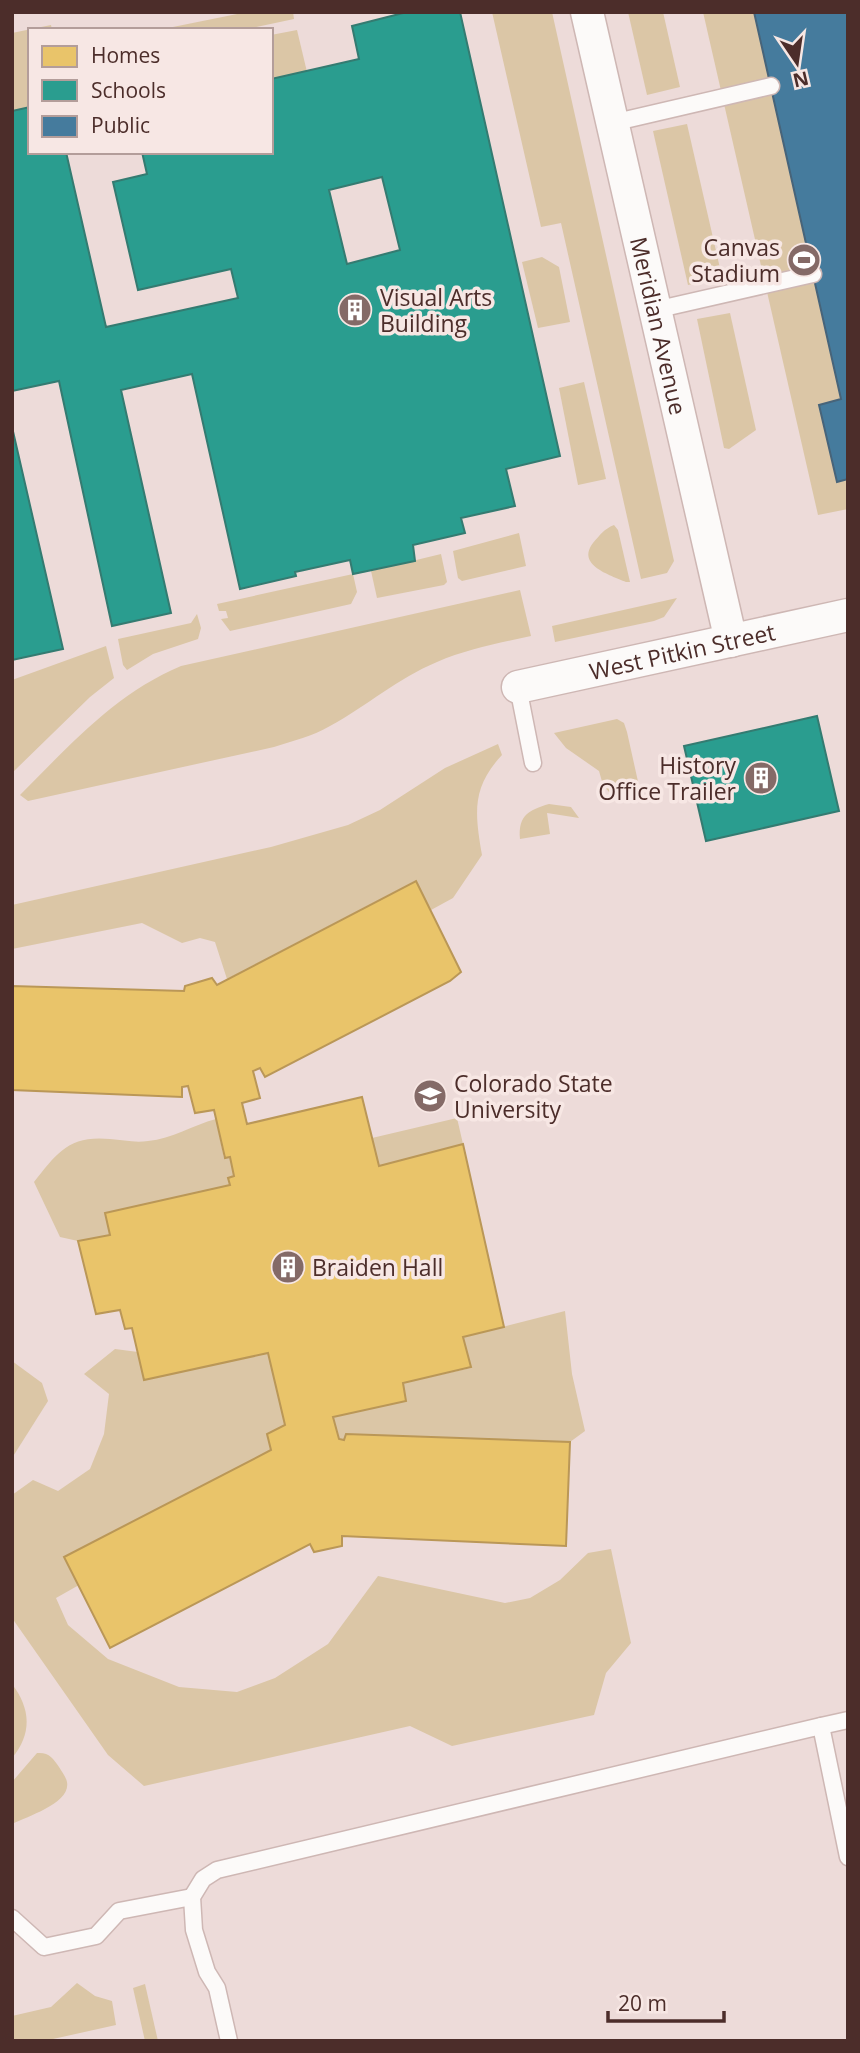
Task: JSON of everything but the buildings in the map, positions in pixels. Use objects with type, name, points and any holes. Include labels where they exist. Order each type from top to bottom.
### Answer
[{"type":"street","name":"Meridian Avenue","points":[[587,12],[731,641]]},
{"type":"street","name":"West Pitkin Street","points":[[518,687],[848,615]]},
{"type":"lane","points":[[612,123],[771,86]]},
{"type":"lane","points":[[655,310],[813,274]]},
{"type":"lane","points":[[518,687],[533,763]]},
{"type":"lane","points":[[229,2041],[217,1987],[207,1972],[194,1930],[192,1897],[203,1879],[217,1870],[848,1720]]},
{"type":"lane","points":[[821,1726],[848,1857]]},
{"type":"lane","points":[[12,1918],[44,1947],[96,1936],[119,1911],[192,1897]]},
{"type":"shaded area","points":[[247,12],[293,12],[294,19],[251,28],[168,28]]},
{"type":"shaded area","points":[[492,12],[552,12],[674,561],[667,573],[641,579],[561,223],[541,227]]},
{"type":"shaded area","points":[[628,12],[663,12],[680,87],[647,95]]},
{"type":"shaded area","name":"Canvas Stadium","points":[[703,12],[848,12],[848,509],[818,515]]},
{"type":"shaded area","points":[[28,30],[28,107],[12,111],[12,33]]},
{"type":"shaded area","points":[[297,30],[307,72],[273,79],[273,35]]},
{"type":"shaded area","points":[[687,124],[722,277],[688,285],[653,131]]},
{"type":"shaded area","points":[[542,257],[559,267],[570,322],[538,328],[522,262]]},
{"type":"shaded area","points":[[730,313],[756,430],[729,449],[724,448],[697,319]]},
{"type":"shaded area","points":[[584,382],[606,479],[578,485],[559,388]]},
{"type":"shaded area","points":[[614,525],[618,530],[630,582],[597,568],[589,557],[593,543]]},
{"type":"shaded area","points":[[519,533],[526,566],[462,581],[458,578],[453,551]]},
{"type":"shaded area","points":[[441,554],[447,582],[444,585],[377,598],[371,571]]},
{"type":"shaded area","points":[[353,574],[357,592],[351,604],[230,631],[221,619],[228,618],[226,611],[219,611],[217,604]]},
{"type":"shaded area","points":[[520,590],[531,636],[448,657],[409,676],[317,733],[274,747],[28,801],[20,795],[75,740],[114,706],[157,677],[181,666]]},
{"type":"shaded area","points":[[677,598],[664,617],[654,621],[555,642],[552,626]]},
{"type":"shaded area","points":[[197,614],[201,628],[198,639],[153,654],[127,670],[123,665],[118,639],[191,623]]},
{"type":"shaded area","points":[[106,646],[114,678],[90,697],[12,773],[12,680]]},
{"type":"shaded area","points":[[617,719],[624,723],[627,732],[639,786],[609,792],[603,785],[599,771],[566,748],[554,733]]},
{"type":"shaded area","points":[[498,744],[502,755],[485,779],[478,802],[482,855],[453,898],[431,910],[415,881],[227,979],[215,942],[200,938],[182,943],[142,923],[12,949],[12,905],[271,847],[348,825],[380,810],[445,768]]},
{"type":"shaded area","points":[[549,804],[571,807],[579,818],[547,813],[550,834],[520,839],[521,824],[526,815]]},
{"type":"shaded area","points":[[457,1118],[463,1144],[379,1166],[372,1138]]},
{"type":"shaded area","points":[[216,1119],[224,1158],[230,1157],[234,1176],[228,1179],[230,1185],[106,1213],[110,1235],[78,1241],[60,1237],[34,1182],[65,1148],[84,1140],[157,1140]]},
{"type":"shaded area","points":[[565,1311],[572,1374],[585,1431],[570,1442],[346,1434],[344,1440],[339,1439],[333,1417],[405,1401],[403,1383],[471,1368],[463,1337]]},
{"type":"shaded area","points":[[115,1349],[138,1352],[144,1380],[268,1353],[285,1425],[268,1434],[271,1450],[79,1585],[56,1598],[68,1625],[108,1659],[179,1687],[237,1692],[275,1678],[328,1644],[378,1576],[505,1603],[530,1598],[560,1580],[588,1553],[611,1549],[631,1643],[606,1673],[594,1715],[452,1746],[410,1726],[144,1786],[108,1755],[12,1618],[12,1495],[33,1480],[58,1491],[90,1469],[104,1434],[109,1394],[84,1374]]},
{"type":"shaded area","points":[[12,1361],[42,1383],[48,1401],[12,1458]]},
{"type":"shaded area","points":[[12,1684],[23,1703],[27,1721],[23,1740],[12,1758]]},
{"type":"shaded area","points":[[37,1753],[48,1755],[55,1761],[66,1778],[66,1790],[47,1808],[12,1824],[12,1782]]},
{"type":"shaded area","points":[[77,1983],[95,1996],[112,2001],[116,2025],[44,2041],[12,2041],[12,2016],[51,2007]]},
{"type":"shaded area","points":[[145,1984],[158,2041],[145,2041],[133,1988]]},
{"type":"place","name":"Canvas Stadium","points":[[804,260]]},
{"type":"place","name":"Visual Arts Building","points":[[355,310]]},
{"type":"place","name":"History Office Trailer","points":[[761,778]]},
{"type":"place","name":"Colorado State University","points":[[430,1096]]},
{"type":"place","name":"Braiden Hall","points":[[288,1267]]}]
